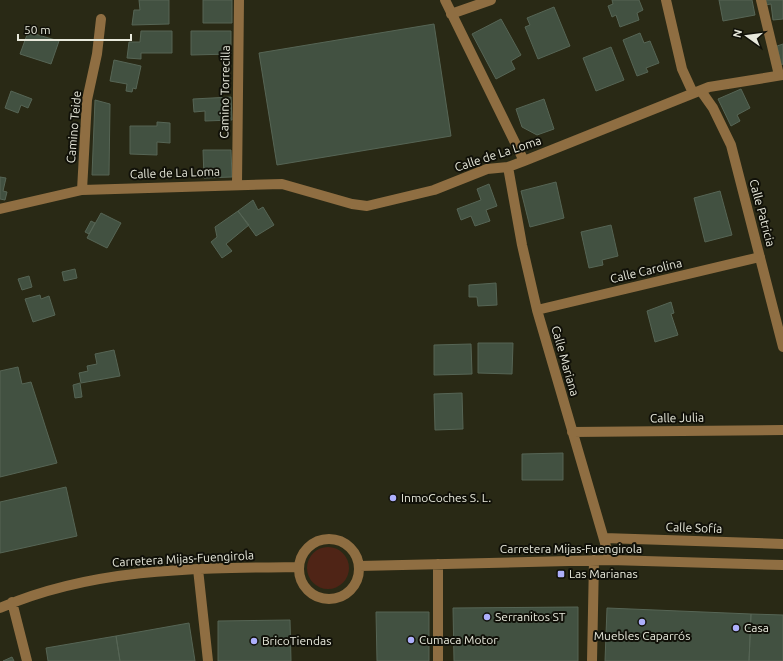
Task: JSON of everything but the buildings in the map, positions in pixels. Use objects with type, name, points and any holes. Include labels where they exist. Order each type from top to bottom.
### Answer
[{"type":"street","name":"Camino Torrecilla","points":[[237,184],[239,0]]},
{"type":"street","points":[[445,0],[524,161]]},
{"type":"street","points":[[451,14],[491,0]]},
{"type":"street","name":"Calle Patricia","points":[[666,0],[682,69],[697,92],[712,108],[731,145],[783,347]]},
{"type":"street","points":[[761,0],[781,75]]},
{"type":"street","name":"Camino Teide","points":[[82,190],[87,100],[97,54],[101,19]]},
{"type":"street","name":"Calle de La Loma","points":[[0,209],[82,190],[237,184],[282,184],[352,204],[367,206],[434,190],[487,169],[508,167],[709,87],[781,75]]},
{"type":"street","name":"Calle Mariana","points":[[508,167],[522,245],[537,310],[610,560]]},
{"type":"street","name":"Calle Carolina","points":[[537,310],[760,257]]},
{"type":"street","name":"Calle Julia","points":[[572,432],[783,430]]},
{"type":"street","name":"Calle Sofía","points":[[604,538],[783,544]]},
{"type":"street","points":[[325,539],[339,540],[345,544],[355,553],[359,566],[358,578],[352,589],[338,598],[330,599],[314,595],[307,590],[300,575],[299,567],[303,554],[308,548],[325,539]]},
{"type":"street","points":[[592,661],[594,560]]},
{"type":"street","name":"Carretera Mijas-Fuengirola","points":[[359,566],[594,560],[783,565]]},
{"type":"street","points":[[438,564],[438,661]]},
{"type":"street","name":"Carretera Mijas-Fuengirola","points":[[0,608],[12,602],[46,591],[108,577],[198,569],[299,567]]},
{"type":"street","points":[[198,569],[208,661]]},
{"type":"street","points":[[12,602],[26,661]]},
{"type":"shaded area","points":[[328,547],[343,553],[349,568],[343,583],[328,589],[313,583],[307,568],[313,553]]},
{"type":"place","name":"InmoCoches S. L.","points":[[393,498]]},
{"type":"place","name":"Las Marianas","points":[[561,574]]},
{"type":"place","name":"Serranitos ST","points":[[487,617]]},
{"type":"place","name":"Muebles Caparrós","points":[[642,622]]},
{"type":"place","name":"Casa","points":[[736,628]]},
{"type":"place","name":"Cumaca Motor","points":[[411,640]]},
{"type":"place","name":"BricoTiendas","points":[[254,641]]}]
